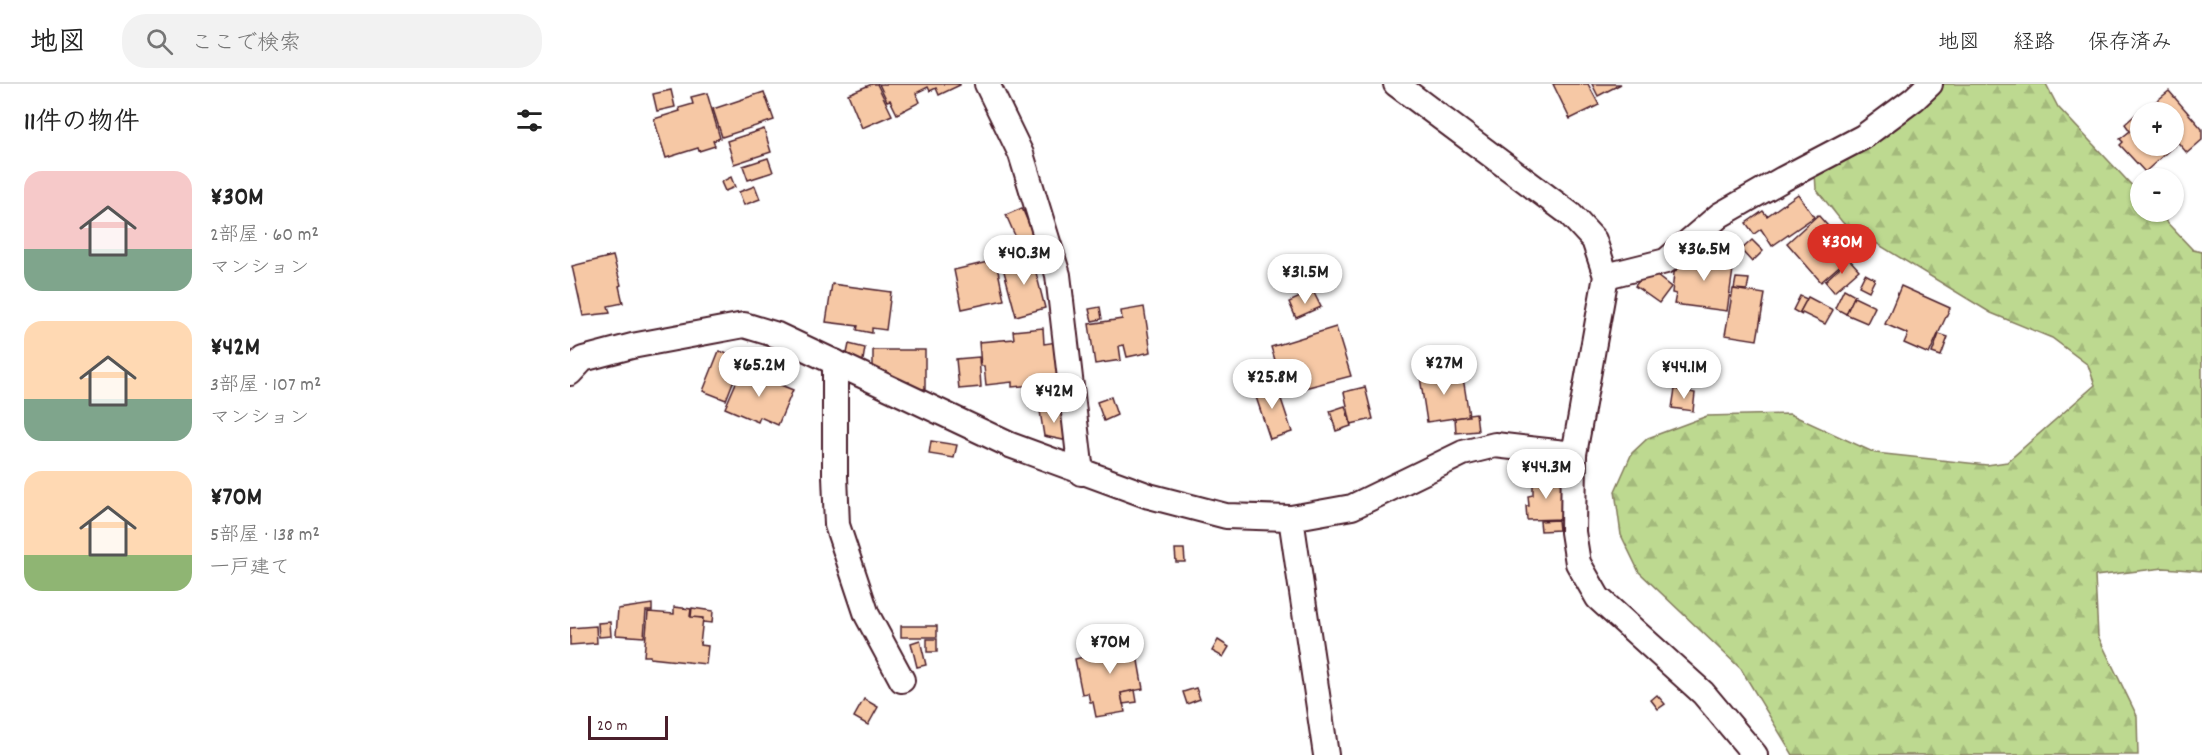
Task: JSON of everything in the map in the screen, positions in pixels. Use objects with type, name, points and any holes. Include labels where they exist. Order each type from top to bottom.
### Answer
[{"type":"street","points":[[987,84],[1021,154],[1058,275],[1081,473]]},
{"type":"street","points":[[1396,84],[1570,214],[1594,240],[1606,276],[1574,454],[1573,532],[1578,563],[1598,598],[1703,693],[1755,755]]},
{"type":"street","points":[[1606,276],[1666,261],[1719,215],[1863,137],[1914,99],[1930,84]]},
{"type":"street","points":[[570,373],[583,359],[632,346],[744,325],[777,335],[1010,445],[1081,473],[1149,496],[1226,516],[1291,518],[1352,507],[1463,453],[1495,445],[1574,454]]},
{"type":"street","points":[[835,362],[837,525],[867,615],[902,680]]},
{"type":"street","points":[[1291,518],[1326,755]]},
{"type":"green space","points":[[1913,84],[2046,84],[2058,107],[2130,183],[2130,222],[2166,222],[2193,250],[2202,252],[2202,571],[2164,568],[2095,576],[2098,636],[2137,716],[2138,755],[1793,755],[1741,669],[1639,572],[1621,535],[1615,491],[1632,453],[1648,438],[1707,416],[1790,414],[1875,453],[1987,465],[2007,462],[2095,385],[2088,365],[2052,338],[1991,313],[1843,223],[1816,189],[1814,157],[1902,99]]},
{"type":"building","points":[[877,84],[892,115],[862,128],[848,94]]},
{"type":"building","points":[[879,84],[960,85],[939,95],[936,88],[930,91],[928,87],[916,93],[920,102],[897,114],[890,100],[887,101]]},
{"type":"building","points":[[1553,84],[1588,84],[1599,105],[1570,119]]},
{"type":"building","points":[[1592,84],[1621,84],[1598,96]]},
{"type":"building","points":[[671,90],[675,107],[657,111],[653,94]]},
{"type":"building","points":[[2169,91],[2179,102],[2155,102]]},
{"type":"building","points":[[764,92],[774,120],[722,137],[713,109]]},
{"type":"building","points":[[707,93],[720,138],[713,141],[715,146],[699,151],[698,148],[666,158],[654,119],[680,111],[679,108],[693,104],[691,97]]},
{"type":"building","points":[[2184,108],[2202,129],[2202,140],[2187,153],[2184,150]]},
{"type":"building","points":[[2130,120],[2130,131],[2125,124]]},
{"type":"building","points":[[764,129],[771,152],[734,164],[727,141]]},
{"type":"building","points":[[2130,131],[2130,156],[2120,145],[2123,142],[2120,139]]},
{"type":"building","points":[[2130,156],[2163,156],[2149,168],[2141,168]]},
{"type":"building","points":[[768,158],[773,172],[748,180],[743,166]]},
{"type":"building","points":[[731,177],[735,187],[725,191],[721,182]]},
{"type":"building","points":[[755,186],[760,199],[744,205],[739,192]]},
{"type":"building","points":[[1798,194],[1814,217],[1772,246],[1761,229],[1754,234],[1746,223],[1763,211],[1767,216]]},
{"type":"building","points":[[1022,208],[1036,241],[1020,247],[1006,215]]},
{"type":"building","points":[[1818,215],[1853,254],[1821,282],[1787,243]]},
{"type":"building","points":[[1752,240],[1763,251],[1752,262],[1741,250]]},
{"type":"building","points":[[1710,253],[1735,256],[1727,311],[1674,304],[1676,294],[1672,293],[1674,273],[1687,255],[1710,260]]},
{"type":"building","points":[[613,256],[623,303],[608,306],[610,313],[583,316],[572,266]]},
{"type":"building","points":[[1032,257],[1045,308],[1016,316],[1002,264]]},
{"type":"building","points":[[1849,259],[1859,270],[1834,292],[1825,281]]},
{"type":"building","points":[[992,261],[993,267],[997,266],[1004,300],[962,309],[954,270]]},
{"type":"building","points":[[1648,269],[1671,287],[1659,303],[1635,286]]},
{"type":"building","points":[[1865,274],[1875,279],[1869,291],[1859,286]]},
{"type":"building","points":[[1736,278],[1749,279],[1747,290],[1734,289]]},
{"type":"building","points":[[832,284],[891,292],[886,330],[872,328],[872,333],[857,330],[858,326],[826,322]]},
{"type":"building","points":[[1901,286],[1950,308],[1929,354],[1904,343],[1908,334],[1885,324]]},
{"type":"building","points":[[1733,289],[1765,294],[1757,340],[1725,335]]},
{"type":"building","points":[[1844,289],[1855,295],[1846,314],[1835,308]]},
{"type":"building","points":[[1313,291],[1321,307],[1296,318],[1289,302]]},
{"type":"building","points":[[1800,296],[1807,299],[1800,312],[1802,315],[1793,310]]},
{"type":"building","points":[[1808,297],[1833,310],[1825,324],[1800,312]]},
{"type":"building","points":[[1854,297],[1875,307],[1867,323],[1846,314]]},
{"type":"building","points":[[1100,307],[1102,319],[1092,321],[1089,309]]},
{"type":"building","points":[[1144,307],[1151,352],[1127,357],[1124,345],[1119,346],[1121,360],[1095,364],[1089,324],[1122,319],[1121,311]]},
{"type":"building","points":[[1336,327],[1351,376],[1285,393],[1271,347]]},
{"type":"building","points":[[1043,328],[1044,344],[1057,342],[1062,396],[1040,397],[1038,377],[1033,377],[1033,385],[1012,387],[1012,382],[986,385],[984,366],[981,366],[979,342],[1014,339],[1013,331]]},
{"type":"building","points":[[1939,334],[1948,337],[1941,356],[1932,353]]},
{"type":"building","points":[[849,344],[865,348],[861,372],[845,363]]},
{"type":"building","points":[[873,350],[925,350],[925,389],[909,389],[909,382],[880,382],[880,370],[873,370]]},
{"type":"building","points":[[719,351],[742,359],[726,400],[703,391]]},
{"type":"building","points":[[1461,356],[1464,372],[1422,376],[1420,363]]},
{"type":"building","points":[[979,357],[981,387],[959,389],[956,359]]},
{"type":"building","points":[[742,369],[793,390],[778,425],[760,417],[758,422],[725,408]]},
{"type":"building","points":[[1462,371],[1469,416],[1427,422],[1420,377]]},
{"type":"building","points":[[1275,381],[1292,432],[1270,439],[1253,388]]},
{"type":"building","points":[[1365,387],[1373,419],[1351,424],[1344,392]]},
{"type":"building","points":[[1675,389],[1695,393],[1693,411],[1672,408]]},
{"type":"building","points":[[1111,397],[1117,415],[1104,421],[1097,402]]},
{"type":"building","points":[[1345,406],[1351,426],[1336,431],[1330,411]]},
{"type":"building","points":[[1063,407],[1068,441],[1044,436],[1040,411]]},
{"type":"building","points":[[1476,413],[1478,431],[1456,433],[1455,418]]},
{"type":"building","points":[[931,441],[957,445],[954,458],[929,454]]},
{"type":"building","points":[[1561,475],[1564,519],[1527,520],[1526,506],[1529,506],[1528,496],[1533,495],[1533,481],[1543,481],[1543,476]]},
{"type":"building","points":[[1558,520],[1559,530],[1541,531],[1540,521]]},
{"type":"building","points":[[1175,549],[1184,549],[1185,562],[1176,562]]},
{"type":"building","points":[[652,604],[652,611],[646,611],[644,637],[616,635],[618,609]]},
{"type":"building","points":[[674,607],[691,609],[690,616],[703,618],[700,645],[708,646],[706,664],[644,656],[648,612],[674,614]]},
{"type":"building","points":[[692,608],[713,611],[712,623],[703,622],[703,618],[691,617]]},
{"type":"building","points":[[610,622],[611,636],[599,637],[598,623]]},
{"type":"building","points":[[596,626],[597,643],[570,645],[570,628]]},
{"type":"building","points":[[901,626],[937,626],[937,637],[901,637]]},
{"type":"building","points":[[1134,638],[1143,689],[1121,693],[1125,712],[1096,717],[1093,702],[1090,702],[1088,693],[1082,694],[1075,659],[1092,655],[1091,646]]},
{"type":"building","points":[[927,639],[937,639],[937,652],[927,652]]},
{"type":"building","points":[[920,640],[926,665],[917,667],[911,643]]},
{"type":"building","points":[[1218,640],[1229,647],[1223,657],[1212,651]]},
{"type":"building","points":[[1196,688],[1200,699],[1187,704],[1183,692]]},
{"type":"building","points":[[1135,690],[1137,702],[1123,704],[1121,693]]},
{"type":"building","points":[[1657,695],[1665,704],[1658,709],[1651,700]]},
{"type":"building","points":[[864,699],[878,707],[868,725],[854,717]]}]
